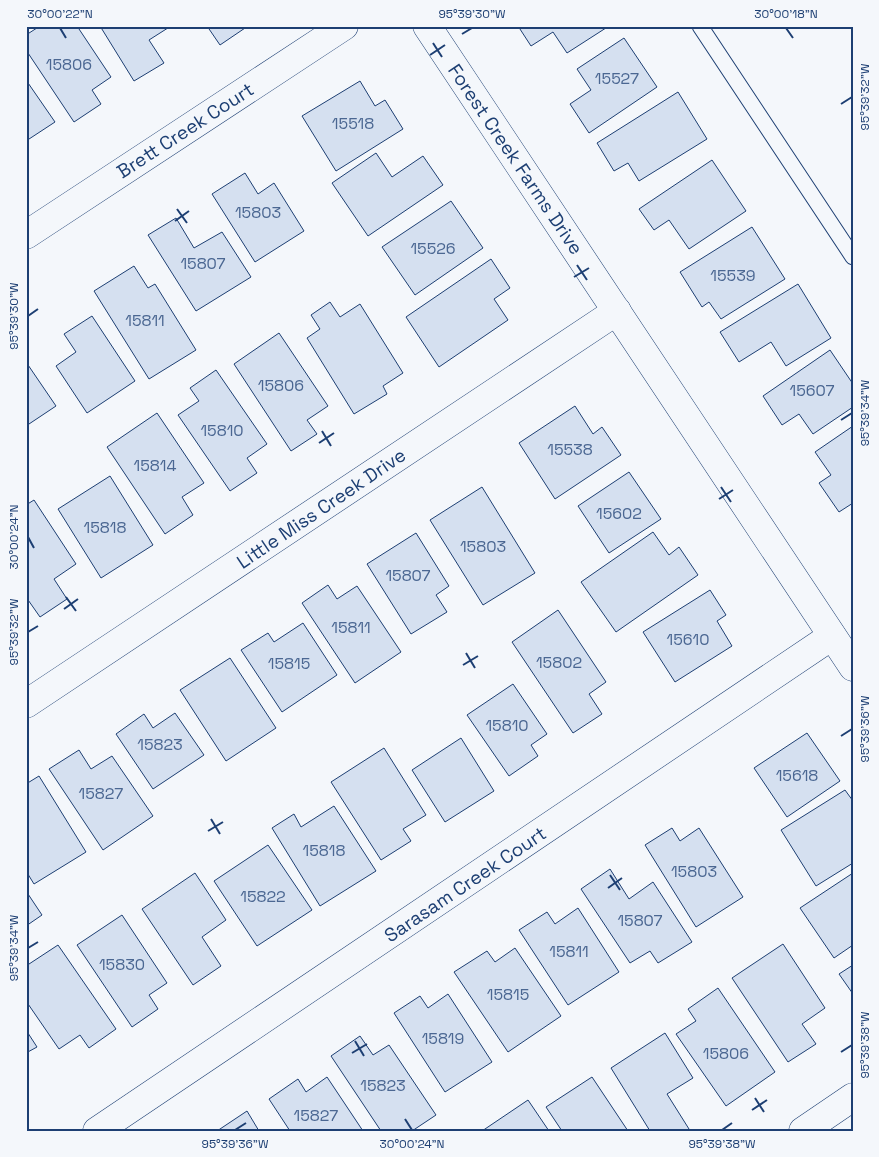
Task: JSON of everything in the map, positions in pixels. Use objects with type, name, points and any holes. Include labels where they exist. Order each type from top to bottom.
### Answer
[{"type":"street","name":"Brett Creek Court","points":[[26,235],[344,26]]},
{"type":"street","name":"Forest Creek Farms Drive","points":[[428,26],[853,667]]},
{"type":"street","name":"Little Miss Creek Drive","points":[[26,704],[617,311]]},
{"type":"street","name":"Sarasam Creek Court","points":[[98,1131],[832,636]]},
{"type":"street","points":[[803,1131],[853,1097]]},
{"type":"lane","points":[[700,26],[853,257]]},
{"type":"building","points":[[40,26],[77,26],[111,77],[92,90],[101,104],[74,122],[26,50],[26,35]]},
{"type":"building","points":[[100,26],[171,26],[149,40],[164,63],[134,81]]},
{"type":"building","points":[[207,26],[248,26],[220,45]]},
{"type":"building","points":[[518,26],[609,26],[567,53],[553,32],[531,46]]},
{"type":"building","points":[[624,38],[657,87],[589,133],[570,104],[591,90],[577,69]]},
{"type":"building","points":[[26,80],[55,122],[26,141]]},
{"type":"building","points":[[360,81],[375,106],[385,100],[403,129],[336,171],[302,116]]},
{"type":"building","points":[[678,92],[707,139],[639,181],[628,163],[614,171],[597,143]]},
{"type":"building","points":[[376,153],[392,177],[423,156],[443,185],[368,236],[332,183]]},
{"type":"building","points":[[712,160],[746,211],[689,249],[669,220],[654,230],[639,209]]},
{"type":"building","points":[[245,173],[258,194],[274,183],[304,231],[255,262],[212,194]]},
{"type":"building","points":[[451,201],[483,248],[415,295],[382,247]]},
{"type":"building","points":[[176,218],[194,248],[222,232],[251,277],[196,311],[148,235]]},
{"type":"building","points":[[752,227],[785,279],[721,319],[709,302],[702,307],[680,272]]},
{"type":"building","points":[[491,259],[510,288],[494,299],[508,320],[439,367],[406,317]]},
{"type":"building","points":[[134,266],[148,288],[155,284],[196,350],[149,379],[94,291]]},
{"type":"building","points":[[798,284],[831,338],[786,366],[771,342],[739,362],[720,332]]},
{"type":"building","points":[[330,302],[340,317],[360,304],[403,373],[383,386],[387,394],[354,414],[307,338],[320,329],[311,315]]},
{"type":"building","points":[[92,316],[135,381],[87,413],[56,366],[76,352],[64,334]]},
{"type":"building","points":[[279,333],[328,406],[307,420],[317,434],[291,451],[234,364]]},
{"type":"building","points":[[830,350],[853,384],[853,407],[813,434],[799,414],[782,425],[763,396]]},
{"type":"building","points":[[26,362],[56,406],[26,426]]},
{"type":"building","points":[[216,370],[267,444],[247,458],[257,473],[230,491],[178,415],[199,401],[190,388]]},
{"type":"building","points":[[575,406],[593,434],[602,427],[621,455],[555,499],[519,443]]},
{"type":"building","points":[[157,413],[204,483],[182,497],[193,515],[165,534],[107,447]]},
{"type":"building","points":[[853,426],[853,503],[839,512],[819,483],[831,475],[815,452]]},
{"type":"building","points":[[629,472],[661,519],[609,553],[578,506]]},
{"type":"building","points":[[110,476],[153,545],[101,578],[58,509]]},
{"type":"building","points":[[482,487],[535,573],[483,605],[430,520]]},
{"type":"building","points":[[34,500],[76,564],[54,579],[67,599],[40,617],[26,597],[26,505]]},
{"type":"building","points":[[653,532],[669,555],[679,547],[698,575],[616,632],[581,582]]},
{"type":"building","points":[[416,533],[449,586],[436,595],[447,612],[411,634],[367,564]]},
{"type":"building","points":[[328,585],[337,599],[357,586],[401,652],[355,683],[302,603]]},
{"type":"building","points":[[710,590],[726,615],[717,621],[732,646],[675,682],[643,632]]},
{"type":"building","points":[[558,610],[606,682],[589,694],[602,714],[573,733],[512,642]]},
{"type":"building","points":[[303,623],[337,675],[282,712],[241,650],[268,633],[274,642]]},
{"type":"building","points":[[230,658],[276,728],[226,761],[180,690]]},
{"type":"building","points":[[513,684],[547,734],[531,745],[538,756],[509,776],[467,715]]},
{"type":"building","points":[[175,713],[204,755],[153,789],[116,734],[144,714],[153,728]]},
{"type":"building","points":[[807,733],[840,781],[787,817],[754,768]]},
{"type":"building","points":[[461,738],[494,791],[445,822],[412,770]]},
{"type":"building","points":[[384,748],[426,815],[403,829],[411,841],[381,860],[331,782]]},
{"type":"building","points":[[79,750],[91,769],[112,756],[153,816],[103,850],[49,769]]},
{"type":"building","points":[[39,776],[86,852],[34,884],[26,871],[26,784]]},
{"type":"building","points":[[845,790],[853,801],[853,863],[816,886],[781,830]]},
{"type":"building","points":[[334,806],[376,871],[320,906],[272,828],[294,814],[301,827]]},
{"type":"building","points":[[672,828],[680,841],[699,828],[743,897],[696,927],[645,845]]},
{"type":"building","points":[[268,845],[312,910],[257,946],[214,881]]},
{"type":"building","points":[[610,869],[629,899],[653,882],[692,942],[658,963],[650,951],[630,963],[581,889]]},
{"type":"building","points":[[195,873],[226,920],[202,937],[221,966],[193,985],[142,909]]},
{"type":"building","points":[[853,873],[853,945],[834,958],[800,908]]},
{"type":"building","points":[[26,891],[42,915],[26,926]]},
{"type":"building","points":[[578,908],[619,972],[568,1005],[519,930],[547,912],[555,924]]},
{"type":"building","points":[[122,915],[167,983],[149,995],[158,1009],[132,1027],[77,945]]},
{"type":"building","points":[[783,944],[825,1008],[802,1024],[816,1044],[788,1062],[732,978]]},
{"type":"building","points":[[58,945],[116,1029],[89,1048],[80,1035],[59,1049],[26,1001],[26,966]]},
{"type":"building","points":[[515,948],[561,1016],[508,1052],[454,972],[487,951],[495,962]]},
{"type":"building","points":[[853,965],[853,994],[839,974]]},
{"type":"building","points":[[718,988],[775,1072],[726,1106],[676,1034],[696,1021],[688,1009]]},
{"type":"building","points":[[448,994],[492,1062],[445,1092],[394,1013],[420,996],[428,1008]]},
{"type":"building","points":[[26,1030],[37,1047],[26,1053]]},
{"type":"building","points":[[665,1033],[693,1078],[667,1094],[689,1129],[686,1131],[650,1131],[611,1068]]},
{"type":"building","points":[[360,1036],[373,1055],[389,1045],[436,1115],[412,1131],[381,1131],[331,1056]]},
{"type":"building","points":[[327,1077],[363,1131],[290,1131],[269,1099],[298,1079],[306,1092]]},
{"type":"building","points":[[592,1077],[628,1131],[562,1131],[546,1107]]},
{"type":"building","points":[[528,1100],[549,1131],[482,1131]]},
{"type":"building","points":[[247,1111],[259,1131],[217,1131]]}]
